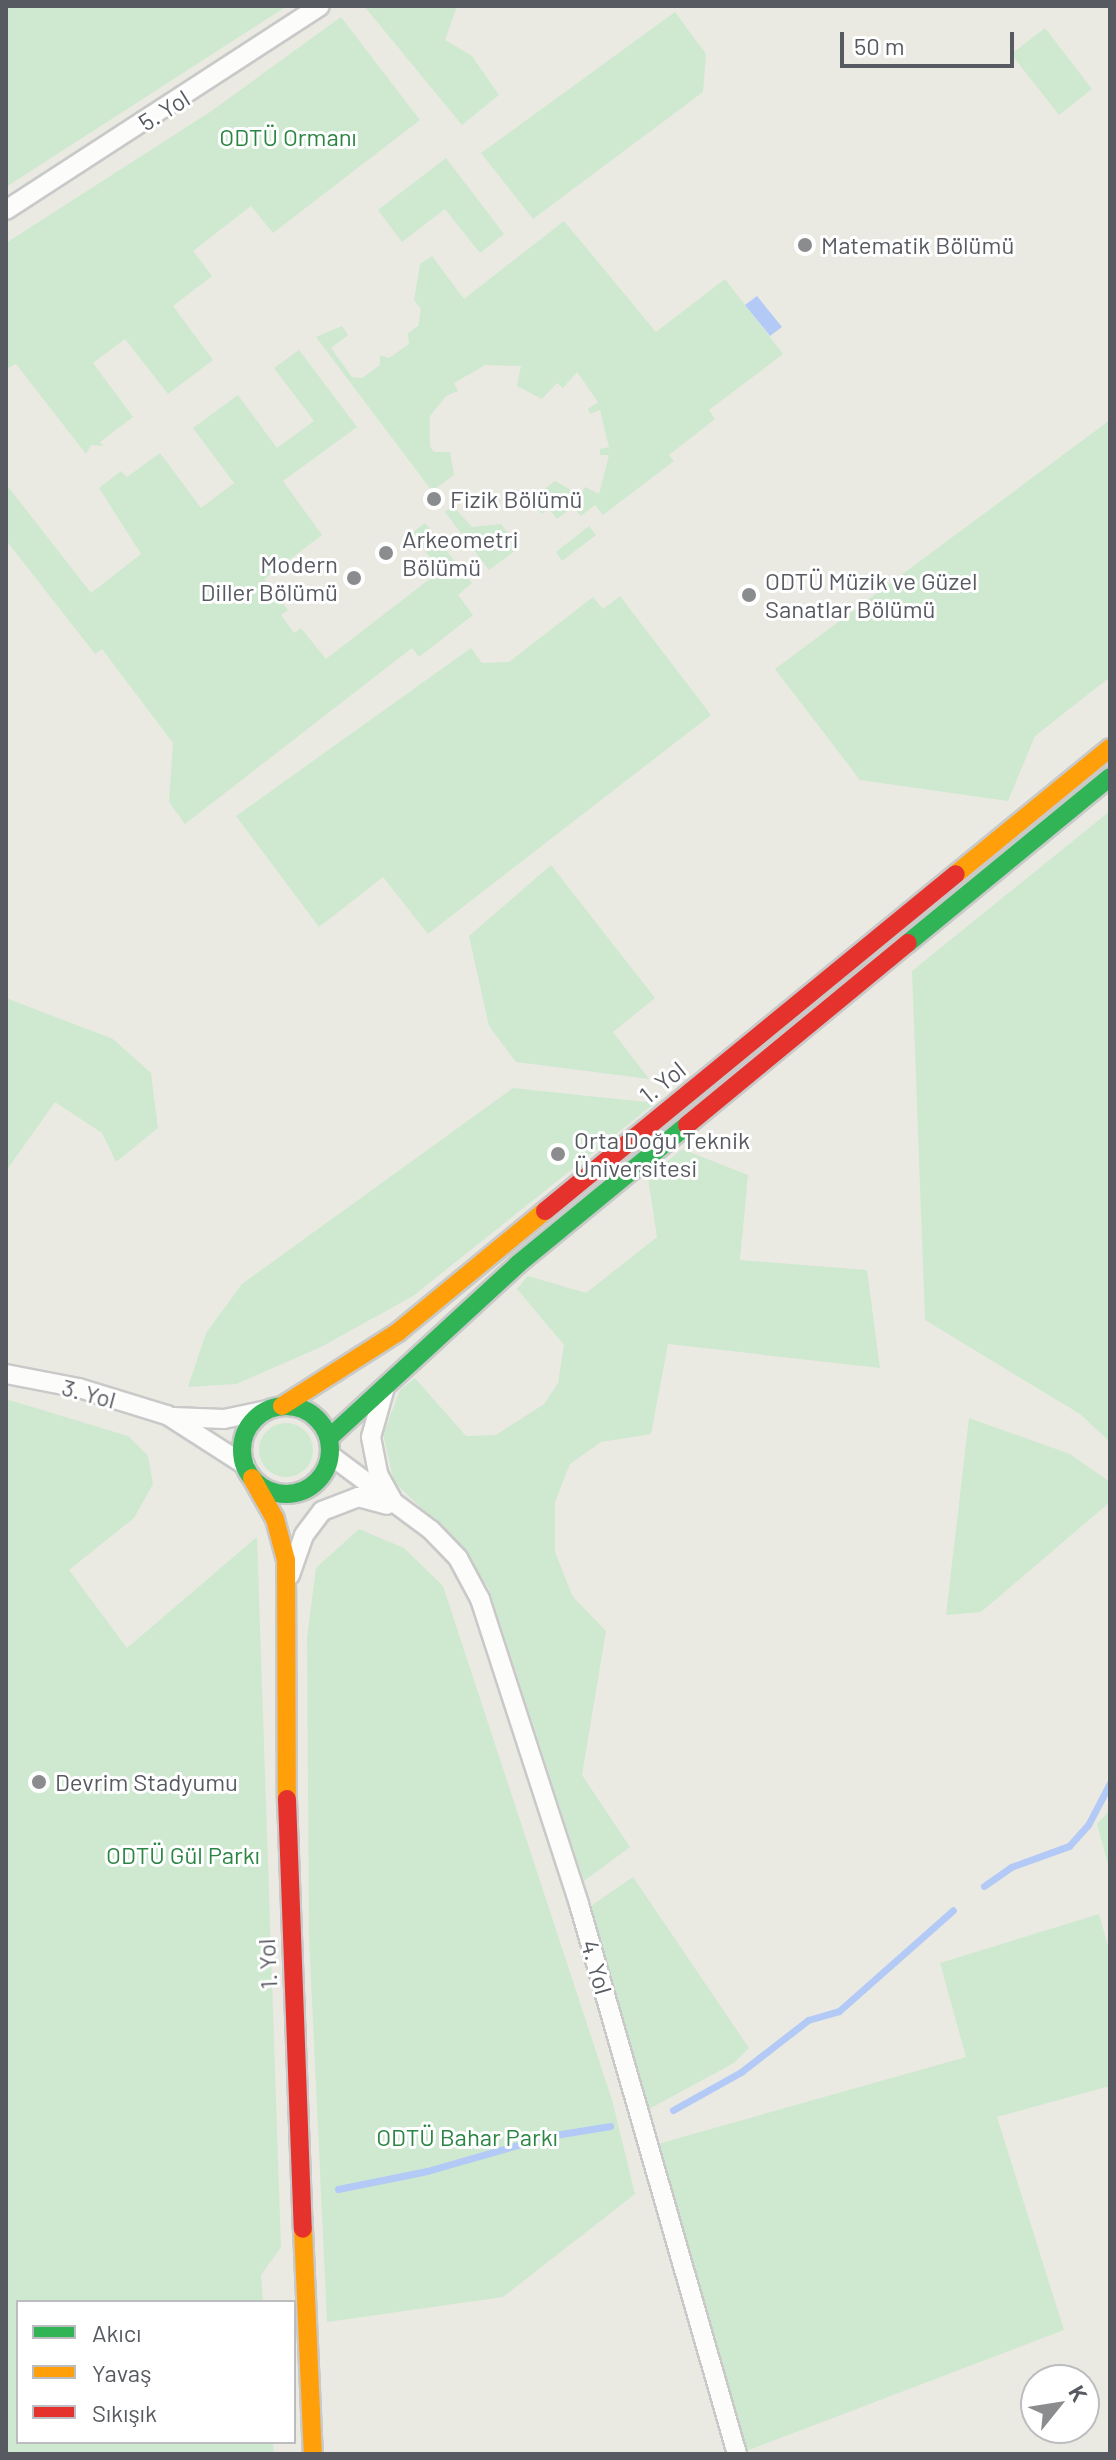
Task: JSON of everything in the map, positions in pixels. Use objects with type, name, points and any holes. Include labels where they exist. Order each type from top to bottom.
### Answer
[{"type":"main road","name":"1. Yol","points":[[274,1408],[398,1332],[1110,748]]},
{"type":"main road","name":"1. Yol","points":[[329,1447],[394,1373],[724,1094],[1110,777]]},
{"type":"main road","points":[[1028,814],[1042,831]]},
{"type":"main road","points":[[709,1075],[724,1094]]},
{"type":"main road","points":[[274,1408],[306,1410],[329,1447],[326,1469],[305,1490],[277,1493],[248,1472],[244,1436],[274,1408]]},
{"type":"main road","name":"1. Yol","points":[[248,1472],[279,1530],[286,1587],[288,1915],[313,2454]]},
{"type":"street","name":"5. Yol","points":[[6,210],[320,6]]},
{"type":"street","name":"4. Yol","points":[[394,1373],[374,1416],[371,1437],[378,1474],[401,1511]]},
{"type":"street","name":"3. Yol","points":[[6,1374],[79,1388],[170,1417],[224,1419],[274,1408]]},
{"type":"street","name":"3. Yol","points":[[170,1417],[248,1472]]},
{"type":"street","name":"4. Yol","points":[[329,1447],[401,1511],[431,1530],[458,1558],[482,1606],[579,1904],[737,2454]]},
{"type":"street","name":"4. Yol","points":[[286,1587],[304,1535],[333,1503],[358,1497],[401,1511]]},
{"type":"green space","name":"ODTÜ Ormanı","points":[[6,6],[287,6],[6,187]]},
{"type":"green space","points":[[364,6],[457,6],[445,40],[472,56],[499,95],[462,125]]},
{"type":"green space","points":[[675,12],[706,54],[703,92],[533,219],[481,153]]},
{"type":"green space","name":"ODTÜ Ormanı","points":[[341,17],[420,120],[273,233],[251,206],[193,251],[212,276],[173,306],[213,360],[168,394],[125,339],[93,363],[133,417],[100,442],[103,446],[91,445],[86,454],[16,364],[6,369],[6,243],[210,112]]},
{"type":"green space","points":[[1045,28],[1092,89],[1059,115],[1011,54]]},
{"type":"green space","points":[[446,158],[504,234],[480,253],[445,209],[402,242],[378,210]]},
{"type":"green space","points":[[564,221],[656,332],[725,279],[783,354],[709,410],[715,419],[669,455],[674,461],[603,515],[595,505],[581,516],[573,507],[557,519],[549,509],[542,514],[531,499],[555,481],[580,495],[585,487],[599,494],[609,455],[600,455],[600,449],[609,447],[600,410],[590,414],[588,409],[598,402],[577,372],[563,388],[557,383],[542,399],[517,386],[521,366],[485,365],[454,383],[458,391],[446,396],[430,416],[430,446],[434,452],[450,452],[454,475],[432,491],[316,337],[342,326],[348,335],[331,348],[352,377],[362,378],[380,365],[380,355],[389,358],[409,344],[408,333],[418,326],[421,309],[414,300],[420,264],[432,256],[464,299]]},
{"type":"green space","points":[[299,350],[357,427],[283,481],[322,535],[264,579],[288,610],[281,615],[294,633],[301,628],[326,659],[440,571],[412,533],[425,523],[472,583],[458,595],[473,615],[419,657],[412,648],[185,824],[169,802],[173,743],[102,649],[95,654],[6,540],[6,484],[91,593],[141,554],[99,488],[121,471],[127,477],[160,453],[201,508],[234,483],[193,428],[238,395],[277,448],[314,421],[274,368]]},
{"type":"green space","points":[[1110,420],[1110,677],[1035,736],[1008,801],[860,780],[775,669]]},
{"type":"green space","points":[[453,506],[472,527],[501,524],[519,548],[489,570],[445,512]]},
{"type":"green space","points":[[589,526],[596,535],[562,561],[556,552]]},
{"type":"green space","points":[[620,596],[711,715],[428,934],[383,877],[319,927],[236,816],[471,648],[482,663],[509,662],[593,597],[603,609]]},
{"type":"green space","points":[[1110,811],[1110,1442],[1080,1414],[925,1320],[912,971]]},
{"type":"green space","points":[[551,865],[655,998],[613,1032],[649,1079],[516,1062],[489,1026],[469,936]]},
{"type":"green space","points":[[6,998],[113,1039],[151,1073],[158,1128],[116,1162],[102,1133],[55,1102],[6,1171]]},
{"type":"green space","points":[[513,1088],[655,1103],[413,1296],[321,1347],[236,1384],[188,1387],[206,1333],[242,1284]]},
{"type":"green space","points":[[682,1149],[748,1175],[740,1260],[867,1270],[880,1368],[668,1344],[651,1434],[601,1442],[570,1464],[555,1502],[555,1552],[573,1597],[606,1631],[582,1775],[630,1847],[584,1881],[489,1589],[456,1541],[394,1482],[383,1434],[400,1390],[415,1378],[466,1436],[496,1435],[544,1404],[558,1383],[564,1345],[517,1289],[528,1276],[586,1293],[657,1237],[648,1178]]},
{"type":"green space","name":"ODTÜ Gül Parkı","points":[[6,1399],[128,1436],[148,1456],[153,1484],[134,1518],[69,1570],[127,1648],[257,1537],[281,2247],[261,2275],[263,2300],[16,2300],[16,2444],[273,2444],[274,2454],[6,2454]]},
{"type":"green space","points":[[969,1418],[1070,1454],[1110,1482],[1110,1502],[981,1612],[946,1615]]},
{"type":"green space","points":[[286,1423],[305,1431],[313,1450],[305,1469],[286,1477],[267,1469],[259,1450],[267,1431]]},
{"type":"green space","name":"ODTÜ Bahar Parkı","points":[[359,1529],[404,1548],[443,1586],[612,2100],[635,2194],[503,2297],[327,2322],[309,1936],[307,1638],[316,1568]]},
{"type":"green space","points":[[1110,1810],[1110,1871],[1097,1824]]},
{"type":"green space","points":[[633,1877],[749,2048],[734,2063],[649,2109],[591,1906]]},
{"type":"green space","points":[[1099,1914],[1110,1953],[1110,2086],[997,2117],[1064,2330],[746,2451],[658,2144],[966,2057],[940,1963]]},
{"type":"water","points":[[757,296],[782,327],[770,336],[745,305]]},
{"type":"waterway","points":[[984,1886],[1011,1867],[1069,1846],[1088,1825],[1110,1783]]},
{"type":"waterway","points":[[673,2110],[741,2072],[808,2020],[839,2011],[953,1910]]},
{"type":"waterway","points":[[338,2189],[427,2171],[549,2136],[610,2126]]},
{"type":"traffic: fast","points":[[908,943],[1110,777]]},
{"type":"traffic: fast","points":[[329,1438],[518,1264],[687,1125]]},
{"type":"traffic: fast","points":[[286,1406],[303,1409],[317,1419],[327,1433],[330,1450],[327,1467],[317,1481],[303,1491],[286,1494],[269,1491],[255,1481],[245,1467],[242,1450],[245,1433],[255,1419],[269,1409],[286,1406]]},
{"type":"traffic: slow","points":[[956,874],[1110,748]]},
{"type":"traffic: slow","points":[[282,1406],[398,1332],[545,1211]]},
{"type":"traffic: slow","points":[[252,1478],[275,1519],[286,1560],[287,1799]]},
{"type":"traffic: slow","points":[[303,2229],[313,2454]]},
{"type":"traffic: jam","points":[[545,1211],[956,874]]},
{"type":"traffic: jam","points":[[687,1125],[908,943]]},
{"type":"traffic: jam","points":[[287,1799],[303,2229]]},
{"type":"place","name":"Matematik Bölümü","points":[[805,245]]},
{"type":"place","name":"Fizik Bölümü","points":[[434,499]]},
{"type":"place","name":"Arkeometri Bölümü","points":[[386,553]]},
{"type":"place","name":"Modern Diller Bölümü","points":[[354,578]]},
{"type":"place","name":"ODTÜ Müzik ve Güzel Sanatlar Bölümü","points":[[749,595]]},
{"type":"place","name":"Orta Doğu Teknik Üniversitesi","points":[[558,1154]]},
{"type":"place","name":"Devrim Stadyumu","points":[[39,1782]]}]
